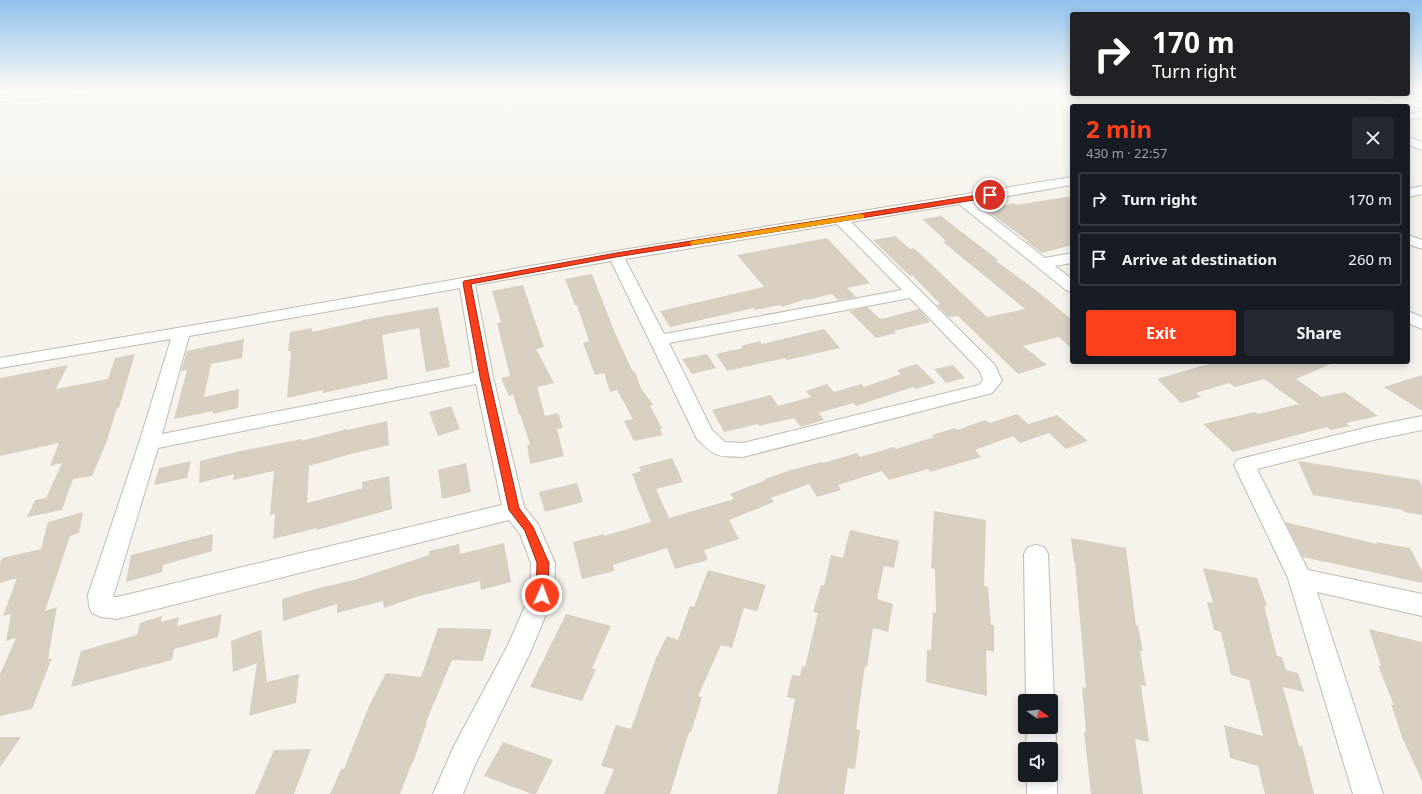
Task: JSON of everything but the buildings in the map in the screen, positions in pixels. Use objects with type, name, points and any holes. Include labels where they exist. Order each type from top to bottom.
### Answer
[{"type":"street","points":[[1410,141],[1422,146]]},
{"type":"street","points":[[0,363],[181,334],[616,255],[841,220],[1070,181]]},
{"type":"street","points":[[1410,193],[1422,190]]},
{"type":"street","points":[[962,200],[1044,263],[1070,285]]},
{"type":"street","points":[[616,255],[704,434],[720,448],[743,450],[985,390],[993,381],[989,369],[841,220]]},
{"type":"street","points":[[1410,239],[1422,245]]},
{"type":"street","points":[[1044,263],[1070,258]]},
{"type":"street","points":[[448,794],[464,756],[517,653],[542,595],[543,563],[530,530],[514,510],[484,377],[467,283]]},
{"type":"street","points":[[659,340],[912,293]]},
{"type":"street","points":[[1410,317],[1422,324]]},
{"type":"street","points":[[181,334],[149,443],[100,595],[101,606],[117,608],[514,510]]},
{"type":"street","points":[[149,443],[484,377]]},
{"type":"street","points":[[1368,794],[1300,578],[1244,466],[1373,433],[1422,423]]},
{"type":"street","points":[[1036,554],[1040,694]]},
{"type":"street","points":[[1300,578],[1422,605]]},
{"type":"street","points":[[1042,782],[1042,794]]},
{"type":"slow traffic","points":[[692,243],[861,216]]},
{"type":"route","points":[[542,595],[543,563],[530,530],[514,510],[484,377],[467,283],[616,255],[990,195]]}]
